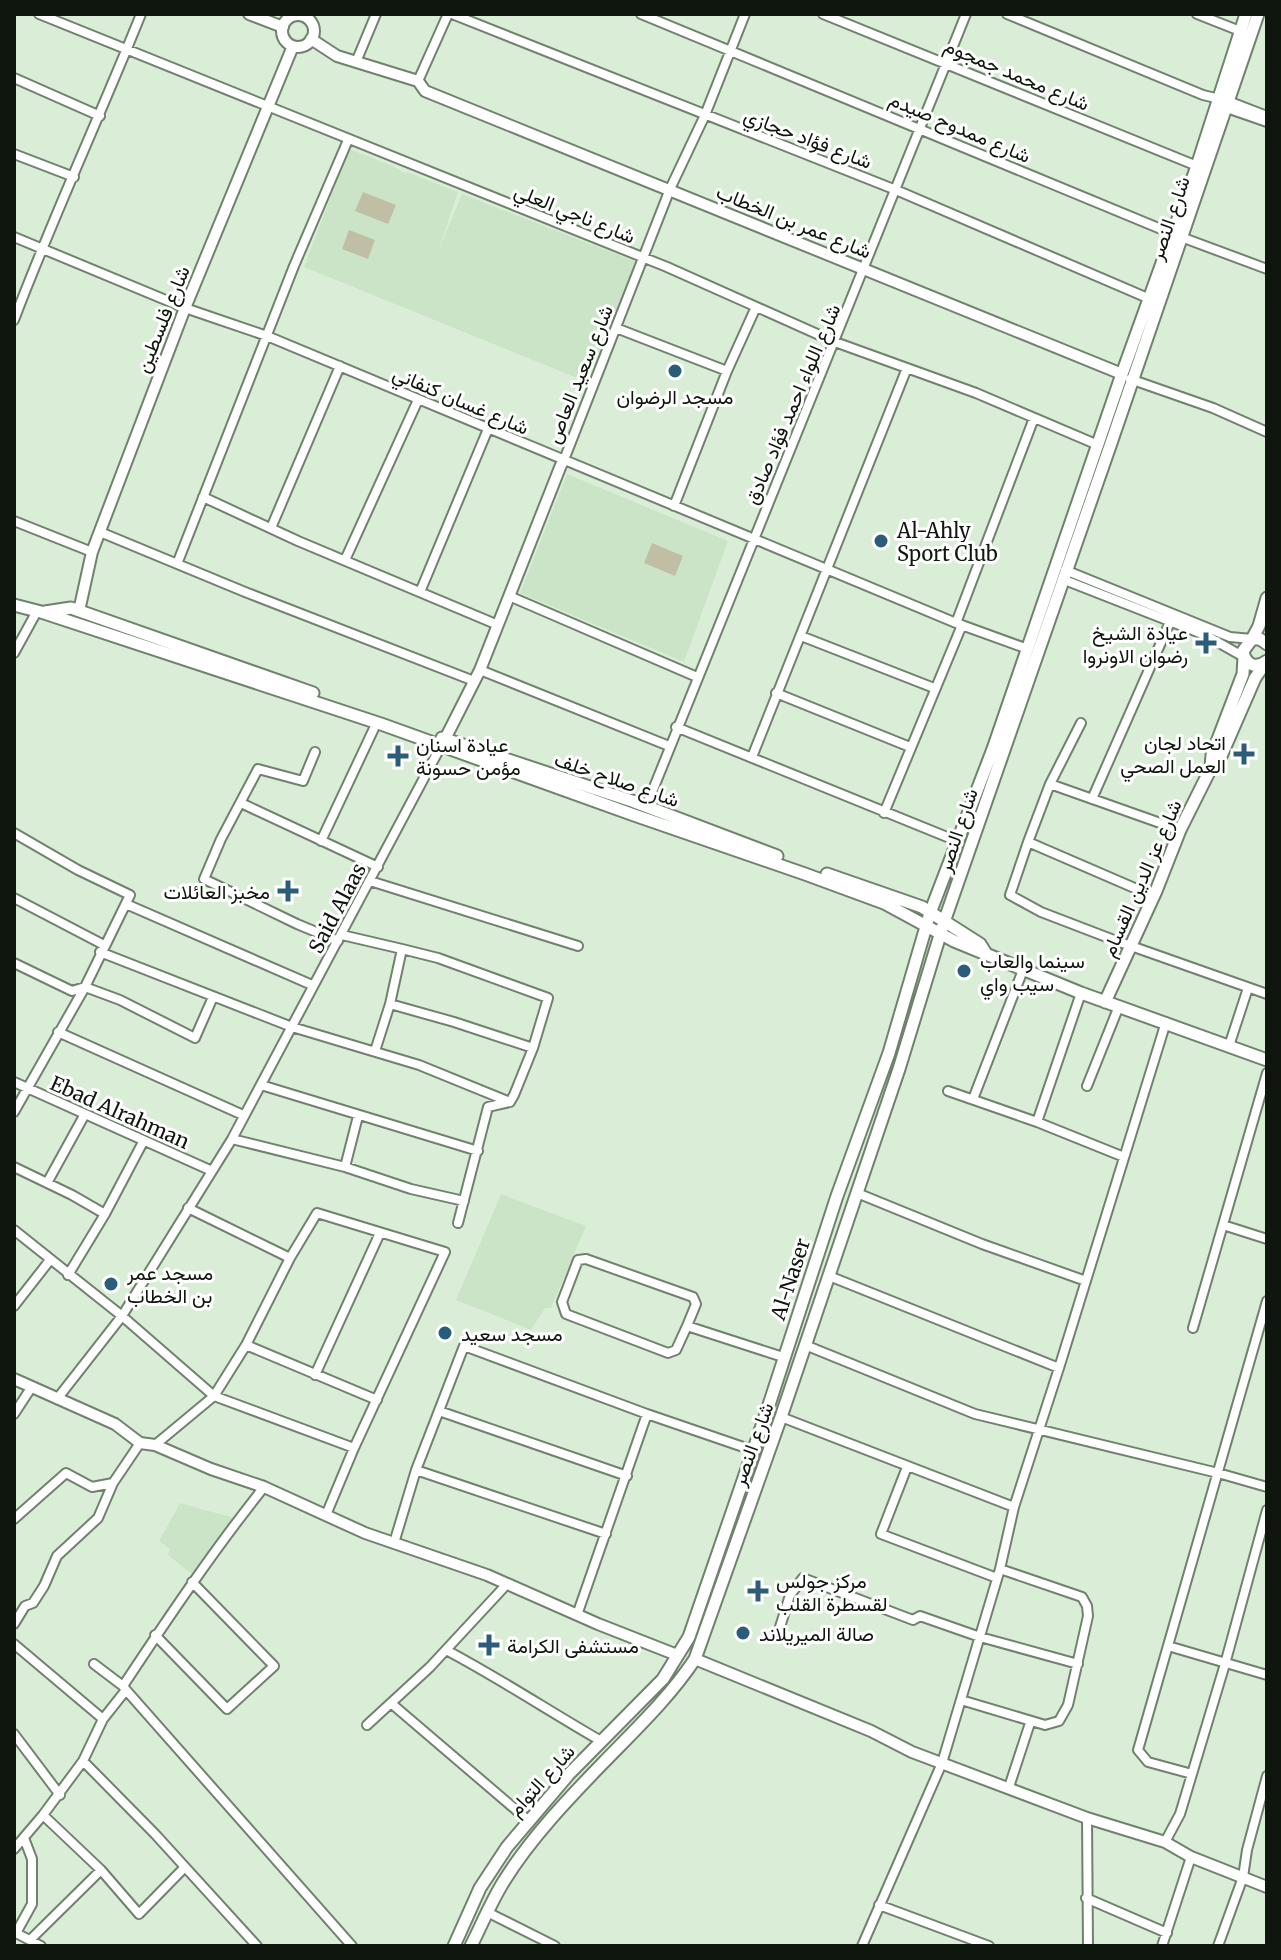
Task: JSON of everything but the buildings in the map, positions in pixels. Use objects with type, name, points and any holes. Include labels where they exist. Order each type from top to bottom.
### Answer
[{"type":"main road","name":"شارع النصر","points":[[695,1659],[899,1069],[942,928],[1222,103],[1246,14]]},
{"type":"main road","name":"شارع النصر","points":[[930,913],[1028,649],[1098,445],[1127,378],[1150,299],[1177,235],[1197,166],[1258,14]]},
{"type":"main road","points":[[1267,598],[1252,639],[1260,639],[1267,644]]},
{"type":"main road","name":"شارع صلاح خلف","points":[[14,605],[646,807],[750,847],[878,890],[922,907],[942,928],[1023,970],[1267,1060]]},
{"type":"main road","name":"شارع صلاح خلف","points":[[38,612],[71,608],[871,898],[926,927],[942,928]]},
{"type":"main road","name":"شارع عز الدين القسام","points":[[1211,768],[1212,755],[1243,674],[1244,648],[1252,639]]},
{"type":"main road","points":[[1244,657],[1253,665],[1266,662]]},
{"type":"main road","name":"شارع عز الدين القسام","points":[[1105,1002],[1180,830],[1211,768],[1221,756],[1255,678],[1266,662]]},
{"type":"main road","name":"Al-Naser","points":[[677,1655],[689,1637],[837,1196],[889,1053],[930,913]]},
{"type":"main road","name":"شارع التوام","points":[[454,1946],[488,1874],[507,1847],[601,1741],[663,1679],[677,1655]]},
{"type":"main road","name":"شارع التوام","points":[[471,1946],[487,1912],[520,1858],[581,1786],[655,1710],[695,1659]]},
{"type":"street","name":"شارع ناجي العلي","points":[[39,14],[645,258],[835,342],[976,393],[1098,445]]},
{"type":"street","points":[[14,320],[41,248],[74,177],[141,14]]},
{"type":"street","points":[[249,14],[283,27]]},
{"type":"street","points":[[356,62],[376,14]]},
{"type":"street","points":[[418,81],[450,14]]},
{"type":"street","name":"شارع فؤاد حجازي","points":[[450,14],[896,190],[1150,299]]},
{"type":"street","name":"شارع ممدوح صيدم","points":[[641,14],[1177,235],[1267,269]]},
{"type":"street","name":"شارع سعيد العاص","points":[[444,743],[480,670],[670,189],[705,115],[745,14]]},
{"type":"street","name":"شارع محمد جمجوم","points":[[823,14],[1197,166]]},
{"type":"street","name":"شارع اللواء احمد فؤاد صادق","points":[[646,807],[966,14]]},
{"type":"street","points":[[1007,14],[1267,122]]},
{"type":"street","points":[[1197,14],[1240,31]]},
{"type":"street","points":[[304,15],[313,26],[311,39],[302,47],[293,46],[284,39],[283,27],[291,17],[304,15]]},
{"type":"street","name":"شارع عمر بن الخطاب","points":[[311,39],[337,56],[418,81],[425,91],[865,268],[1127,378],[1213,408],[1267,432]]},
{"type":"street","name":"شارع فلسطين","points":[[79,611],[92,552],[185,308],[293,46]]},
{"type":"street","points":[[14,78],[100,116]]},
{"type":"street","points":[[1222,103],[1267,116]]},
{"type":"street","points":[[177,564],[348,140]]},
{"type":"street","points":[[14,154],[74,177]]},
{"type":"street","name":"شارع غسان كنفاني","points":[[14,237],[185,308],[267,336],[563,463],[754,538],[959,624],[1028,649]]},
{"type":"street","points":[[674,506],[727,371],[756,307]]},
{"type":"street","points":[[616,328],[727,371]]},
{"type":"street","points":[[271,528],[340,366]]},
{"type":"street","points":[[752,757],[907,368]]},
{"type":"street","points":[[345,560],[418,400]]},
{"type":"street","points":[[884,813],[959,624],[1034,418]]},
{"type":"street","points":[[420,592],[488,429]]},
{"type":"street","points":[[203,497],[498,625]]},
{"type":"street","points":[[14,521],[92,552]]},
{"type":"street","points":[[100,532],[474,681]]},
{"type":"street","points":[[1063,575],[1205,635],[1244,657]]},
{"type":"street","points":[[1063,575],[1230,637],[1252,639]]},
{"type":"street","points":[[509,596],[697,677]]},
{"type":"street","points":[[14,653],[38,612]]},
{"type":"street","points":[[1092,799],[1170,622]]},
{"type":"street","points":[[801,636],[934,688]]},
{"type":"street","points":[[480,670],[669,746]]},
{"type":"street","points":[[776,693],[910,747]]},
{"type":"street","points":[[321,841],[377,722]]},
{"type":"street","points":[[1081,723],[1050,784],[1010,895],[1041,912],[1267,994]]},
{"type":"street","points":[[676,727],[957,841]]},
{"type":"street","name":"Said Alaas","points":[[57,1399],[122,1316],[232,1139],[444,743]]},
{"type":"street","points":[[315,752],[303,781],[258,769],[204,879],[297,924],[340,938],[438,958],[548,998],[533,1048],[510,1102]]},
{"type":"street","points":[[1050,784],[1180,830]]},
{"type":"street","points":[[241,803],[378,867]]},
{"type":"street","points":[[14,833],[78,870],[130,895],[85,987],[14,1112]]},
{"type":"street","points":[[1028,842],[1153,896]]},
{"type":"street","points":[[370,881],[578,946]]},
{"type":"street","points":[[14,898],[102,948],[213,997],[292,1027],[419,1065],[510,1102]]},
{"type":"street","points":[[126,904],[312,985]]},
{"type":"street","points":[[375,1051],[390,1004],[402,949]]},
{"type":"street","points":[[14,963],[72,991],[85,987],[120,1000],[195,1038],[213,997]]},
{"type":"street","points":[[973,1099],[1023,970]]},
{"type":"street","points":[[1229,1046],[1248,988]]},
{"type":"street","points":[[1037,1122],[1081,993]]},
{"type":"street","points":[[390,1004],[533,1048]]},
{"type":"street","points":[[1087,1086],[1119,1006]]},
{"type":"street","points":[[862,1946],[942,1763],[999,1574],[1014,1507],[1166,1022]]},
{"type":"street","points":[[58,1032],[243,1115]]},
{"type":"street","points":[[1193,1328],[1267,1073]]},
{"type":"street","name":"Ebad Alrahman","points":[[14,1082],[212,1171]]},
{"type":"street","points":[[261,1085],[478,1151]]},
{"type":"street","points":[[948,1091],[1124,1157]]},
{"type":"street","points":[[458,1223],[488,1107],[510,1102]]},
{"type":"street","points":[[47,1183],[85,1114]]},
{"type":"street","points":[[345,1167],[358,1116]]},
{"type":"street","points":[[232,1139],[464,1201]]},
{"type":"street","points":[[68,1275],[143,1142]]},
{"type":"street","points":[[14,1167],[105,1214]]},
{"type":"street","points":[[857,1193],[982,1244],[1086,1281]]},
{"type":"street","points":[[188,1208],[290,1258]]},
{"type":"street","points":[[155,1445],[214,1396],[246,1345],[290,1258],[317,1213],[445,1252],[326,1515]]},
{"type":"street","points":[[1223,1225],[1267,1239]]},
{"type":"street","points":[[14,1230],[122,1316],[214,1396],[354,1448]]},
{"type":"street","points":[[315,1375],[380,1233]]},
{"type":"street","points":[[586,1259],[693,1297],[696,1304],[687,1326],[676,1350],[668,1353],[566,1314],[562,1302],[578,1260],[586,1259]]},
{"type":"street","points":[[14,1306],[50,1260]]},
{"type":"street","points":[[829,1276],[1059,1368]]},
{"type":"street","points":[[1192,1774],[1148,1762],[1138,1750],[1267,1301]]},
{"type":"street","points":[[687,1326],[783,1357]]},
{"type":"street","points":[[246,1345],[377,1400]]},
{"type":"street","points":[[805,1345],[975,1414],[1267,1487]]},
{"type":"street","points":[[394,1543],[416,1470],[464,1346],[752,1450]]},
{"type":"street","points":[[14,1379],[115,1424],[140,1443],[155,1445],[264,1487],[394,1543],[507,1584],[677,1655],[695,1659],[942,1763],[1087,1818],[1165,1842],[1191,1857],[1267,1887]]},
{"type":"street","points":[[14,1414],[31,1388]]},
{"type":"street","points":[[439,1411],[627,1476]]},
{"type":"street","points":[[577,1615],[647,1414]]},
{"type":"street","points":[[781,1417],[1014,1507]]},
{"type":"street","points":[[14,1624],[25,1606],[33,1603],[44,1586],[57,1556],[98,1518],[113,1483],[140,1443]]},
{"type":"street","points":[[907,1467],[881,1534],[999,1574],[1082,1597],[1088,1616],[1068,1705],[1059,1721],[1045,1725],[1030,1723],[1014,1715],[961,1700]]},
{"type":"street","points":[[416,1470],[606,1534]]},
{"type":"street","points":[[14,1519],[66,1473],[92,1487],[113,1483]]},
{"type":"street","points":[[14,1849],[60,1795],[83,1761],[103,1719],[155,1635],[264,1487]]},
{"type":"street","points":[[1165,1842],[1180,1814],[1267,1510]]},
{"type":"street","points":[[780,1627],[790,1595],[803,1578],[913,1620],[920,1616],[980,1637],[1078,1664]]},
{"type":"street","points":[[155,1635],[227,1709],[274,1666],[192,1582]]},
{"type":"street","points":[[367,1725],[446,1650],[507,1584]]},
{"type":"street","points":[[14,1644],[103,1719]]},
{"type":"street","points":[[1168,1646],[1267,1675]]},
{"type":"street","points":[[446,1650],[502,1680],[525,1697],[601,1741]]},
{"type":"street","points":[[94,1664],[124,1688],[352,1946]]},
{"type":"street","points":[[392,1704],[529,1821]]},
{"type":"street","points":[[1009,1787],[1030,1723]]},
{"type":"street","points":[[14,1734],[60,1795]]},
{"type":"street","points":[[83,1761],[257,1946]]},
{"type":"street","points":[[1218,1946],[1243,1877],[1267,1776]]},
{"type":"street","points":[[43,1815],[101,1870],[139,1914],[185,1867]]},
{"type":"street","points":[[1087,1818],[1088,1946]]},
{"type":"street","points":[[24,1838],[32,1859],[32,1904],[15,1933],[41,1946]]},
{"type":"street","points":[[1162,1946],[1191,1857]]},
{"type":"street","points":[[30,1940],[101,1870]]},
{"type":"street","points":[[1086,1898],[1167,1933]]},
{"type":"street","points":[[879,1905],[989,1946]]},
{"type":"street","points":[[487,1912],[555,1946]]},
{"type":"shaded area","points":[[349,149],[458,192],[439,249],[462,194],[639,263],[587,382],[304,267]]},
{"type":"shaded area","points":[[363,192],[396,205],[388,224],[355,211]]},
{"type":"shaded area","points":[[349,230],[375,240],[368,259],[342,249]]},
{"type":"shaded area","points":[[567,474],[728,541],[684,662],[520,593]]},
{"type":"shaded area","points":[[652,543],[683,556],[675,576],[644,563]]},
{"type":"shaded area","points":[[501,1194],[586,1226],[551,1308],[545,1308],[531,1330],[456,1300]]},
{"type":"shaded area","points":[[180,1503],[234,1518],[193,1575],[168,1555],[170,1549],[159,1541]]},
{"type":"place","name":"مسجد الرضوان","points":[[675,371]]},
{"type":"place","name":"Al-Ahly Sport Club","points":[[881,541]]},
{"type":"place","name":"عيادة الشيخ رضوان الاونروا","points":[[1206,643]]},
{"type":"place","name":"اتحاد لجان العمل الصحي","points":[[1244,754]]},
{"type":"place","name":"عيادة اسنان مؤمن حسونة","points":[[398,756]]},
{"type":"place","name":"مخبز العائلات","points":[[288,891]]},
{"type":"place","name":"سينما والعاب سيب واي","points":[[964,971]]},
{"type":"place","name":"مسجد عمر بن الخطاب","points":[[111,1284]]},
{"type":"place","name":"مسجد سعيد","points":[[445,1333]]},
{"type":"place","name":"مركز جولس لقسطرة القلب","points":[[758,1591]]},
{"type":"place","name":"صالة الميريلاند","points":[[743,1633]]},
{"type":"place","name":"مستشفى الكرامة","points":[[489,1645]]}]
